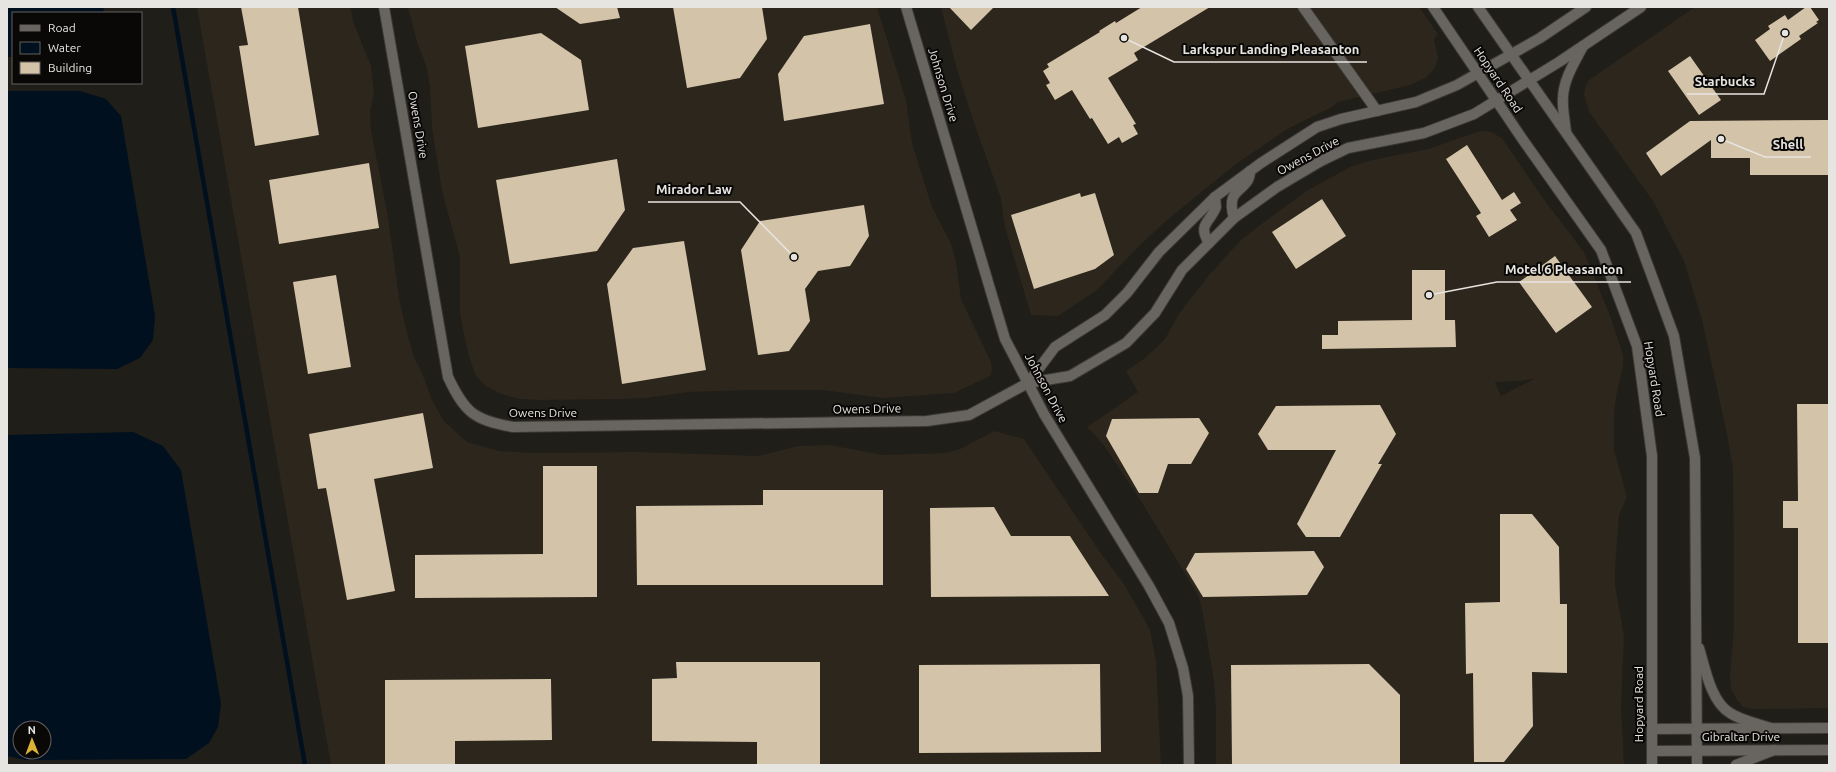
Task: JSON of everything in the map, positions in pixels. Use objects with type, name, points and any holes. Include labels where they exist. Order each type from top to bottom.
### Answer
[{"type":"street","name":"Owens Drive","points":[[384,7],[448,377],[458,398],[471,414],[491,423],[513,427],[927,421],[969,415],[1028,383],[1070,376],[1126,343],[1155,313],[1182,270],[1234,218],[1277,187],[1321,160],[1341,151],[1374,142],[1424,133],[1474,114],[1583,46],[1641,7]]},
{"type":"street","name":"Johnson Drive","points":[[906,7],[1005,339],[1044,414],[1149,586],[1169,623],[1183,668],[1188,696],[1189,765]]},
{"type":"street","points":[[1303,7],[1377,111]]},
{"type":"street","name":"Hopyard Road","points":[[1433,7],[1601,250],[1637,346],[1652,456],[1652,765]]},
{"type":"street","name":"Hopyard Road","points":[[1478,7],[1636,233],[1674,336],[1695,458],[1697,765]]},
{"type":"street","name":"Owens Drive","points":[[1028,383],[1055,346],[1105,315],[1127,293],[1159,252],[1215,197],[1250,171],[1317,127],[1341,119],[1416,102],[1457,85],[1540,38],[1586,7]]},
{"type":"street","points":[[1566,134],[1562,98],[1564,86],[1583,46]]},
{"type":"street","points":[[1234,218],[1231,209],[1232,197],[1249,179],[1250,171]]},
{"type":"street","points":[[1209,243],[1203,230],[1205,224],[1216,207],[1215,197]]},
{"type":"street","points":[[1696,638],[1716,699],[1721,707],[1730,714],[1773,729]]},
{"type":"street","name":"Gibraltar Drive","points":[[1652,729],[1829,728]]},
{"type":"street","points":[[1736,765],[1774,750]]},
{"type":"street","name":"Gibraltar Drive","points":[[1652,751],[1829,750]]},
{"type":"shaded area","points":[[197,7],[350,7],[354,24],[371,66],[374,92],[370,112],[371,130],[388,217],[399,298],[407,333],[414,357],[422,373],[432,400],[443,420],[467,442],[499,451],[533,453],[640,452],[758,456],[798,446],[829,445],[883,455],[946,453],[960,449],[994,431],[1024,439],[1100,552],[1124,584],[1150,630],[1156,661],[1161,765],[331,765]]},
{"type":"shaded area","points":[[408,7],[877,7],[906,100],[912,143],[932,207],[951,244],[956,262],[961,299],[991,362],[992,370],[990,376],[954,393],[883,398],[823,390],[752,390],[688,392],[646,398],[539,400],[519,399],[499,393],[486,386],[476,376],[470,360],[463,330],[460,312],[460,257],[442,191],[432,128],[430,87],[427,68],[417,42]]},
{"type":"shaded area","points":[[941,7],[1419,7],[1438,34],[1434,40],[1438,58],[1435,68],[1427,77],[1410,85],[1338,102],[1332,107],[1289,128],[1236,164],[1166,221],[1140,245],[1097,290],[1058,316],[1031,315],[1005,227],[1001,199],[973,120],[956,66]]},
{"type":"shaded area","points":[[1695,7],[1829,7],[1829,708],[1754,709],[1743,707],[1731,689],[1730,677],[1734,627],[1733,469],[1727,434],[1702,320],[1684,261],[1655,204],[1590,113],[1584,95],[1585,88],[1589,80]]},
{"type":"shaded area","points":[[1480,131],[1491,132],[1502,138],[1545,201],[1584,252],[1611,318],[1623,355],[1623,366],[1614,413],[1614,450],[1627,497],[1619,515],[1615,568],[1615,585],[1624,636],[1621,706],[1624,765],[1216,765],[1216,709],[1214,681],[1202,609],[1198,595],[1141,501],[1103,444],[1087,427],[1138,392],[1126,371],[1145,358],[1165,339],[1180,312],[1210,274],[1240,241],[1308,190],[1350,167],[1372,160],[1428,149]],"holes":[[[1534,379],[1501,396],[1495,382]]]},
{"type":"water","points":[[7,7],[104,7],[103,12],[12,12],[12,57],[7,57]]},
{"type":"water","points":[[7,91],[80,91],[106,99],[121,116],[155,316],[153,340],[140,358],[117,369],[7,368]]},
{"type":"water","points":[[133,432],[163,446],[181,470],[221,704],[218,727],[209,743],[186,759],[52,760],[52,720],[12,720],[12,757],[7,756],[7,435]]},
{"type":"building","points":[[241,7],[298,7],[319,135],[255,146],[239,46],[248,45]]},
{"type":"building","points":[[555,7],[617,7],[620,18],[580,24]]},
{"type":"building","points":[[673,7],[762,7],[767,39],[740,78],[687,88]]},
{"type":"building","points":[[949,7],[994,7],[971,30]]},
{"type":"building","points":[[1142,7],[1210,7],[1134,53],[1138,60],[1108,78],[1136,124],[1133,125],[1138,134],[1122,143],[1119,137],[1108,144],[1072,90],[1055,100],[1046,85],[1050,83],[1043,71],[1049,67],[1047,64],[1100,32],[1099,31],[1115,21],[1116,23]]},
{"type":"building","points":[[1806,7],[1810,7],[1819,20],[1816,22],[1818,23],[1799,36],[1801,39],[1770,61],[1755,40],[1770,29],[1768,26],[1785,15],[1788,20]]},
{"type":"building","points":[[870,24],[884,104],[784,121],[778,74],[804,36]]},
{"type":"building","points":[[541,33],[581,60],[589,110],[478,128],[465,46]]},
{"type":"building","points":[[1690,56],[1721,100],[1699,115],[1668,71]]},
{"type":"building","points":[[1829,120],[1829,175],[1750,175],[1750,158],[1711,158],[1711,140],[1661,176],[1646,153],[1690,121]]},
{"type":"building","points":[[1467,145],[1502,200],[1514,192],[1521,203],[1510,210],[1517,220],[1489,237],[1476,216],[1481,213],[1446,159]]},
{"type":"building","points":[[617,159],[625,210],[597,251],[510,264],[496,180]]},
{"type":"building","points":[[369,163],[379,228],[279,244],[269,180]]},
{"type":"building","points":[[1080,193],[1081,197],[1095,193],[1114,255],[1095,269],[1034,289],[1011,215]]},
{"type":"building","points":[[1322,199],[1346,236],[1296,269],[1272,232]]},
{"type":"building","points":[[864,205],[869,236],[850,266],[818,271],[805,289],[810,321],[789,351],[758,355],[741,250],[760,221]]},
{"type":"building","points":[[684,241],[706,370],[622,384],[607,284],[633,248]]},
{"type":"building","points":[[1555,256],[1592,307],[1556,333],[1519,282]]},
{"type":"building","points":[[1412,270],[1445,270],[1445,320],[1455,320],[1456,347],[1322,349],[1322,335],[1338,335],[1338,321],[1412,320]]},
{"type":"building","points":[[336,275],[351,367],[308,374],[293,282]]},
{"type":"building","points":[[1797,404],[1829,404],[1829,643],[1798,643],[1798,528],[1783,528],[1783,501],[1798,501]]},
{"type":"building","points":[[1380,405],[1396,434],[1378,464],[1382,464],[1340,537],[1306,537],[1297,524],[1336,450],[1268,450],[1258,434],[1276,406]]},
{"type":"building","points":[[423,413],[433,468],[374,479],[395,591],[347,600],[326,488],[318,489],[309,434]]},
{"type":"building","points":[[1199,418],[1209,433],[1191,464],[1168,464],[1158,493],[1139,493],[1106,436],[1112,419]]},
{"type":"building","points":[[543,466],[597,466],[597,597],[415,598],[415,555],[543,554]]},
{"type":"building","points":[[763,490],[883,490],[883,585],[637,585],[636,506],[763,505]]},
{"type":"building","points":[[994,507],[1011,536],[1070,536],[1109,596],[931,597],[930,508]]},
{"type":"building","points":[[1500,514],[1532,514],[1559,547],[1560,604],[1567,604],[1567,673],[1532,672],[1533,726],[1504,762],[1474,762],[1473,673],[1466,674],[1465,603],[1500,602]]},
{"type":"building","points":[[1314,551],[1324,567],[1307,595],[1203,597],[1186,569],[1195,553]]},
{"type":"building","points":[[676,662],[820,662],[820,765],[757,765],[757,742],[652,741],[652,679],[677,678]]},
{"type":"building","points":[[1100,664],[1101,752],[919,753],[919,665]]},
{"type":"building","points":[[1369,664],[1400,695],[1400,765],[1232,765],[1231,665]]},
{"type":"building","points":[[551,679],[552,740],[455,741],[455,765],[385,765],[385,680]]},
{"type":"waterway","points":[[173,7],[305,765]]},
{"type":"place","name":"Starbucks","points":[[1785,33]]},
{"type":"place","name":"Larkspur Landing Pleasanton","points":[[1124,38]]},
{"type":"place","name":"Shell","points":[[1721,139]]},
{"type":"place","name":"Mirador Law","points":[[794,257]]},
{"type":"place","name":"Motel 6 Pleasanton","points":[[1429,295]]}]
